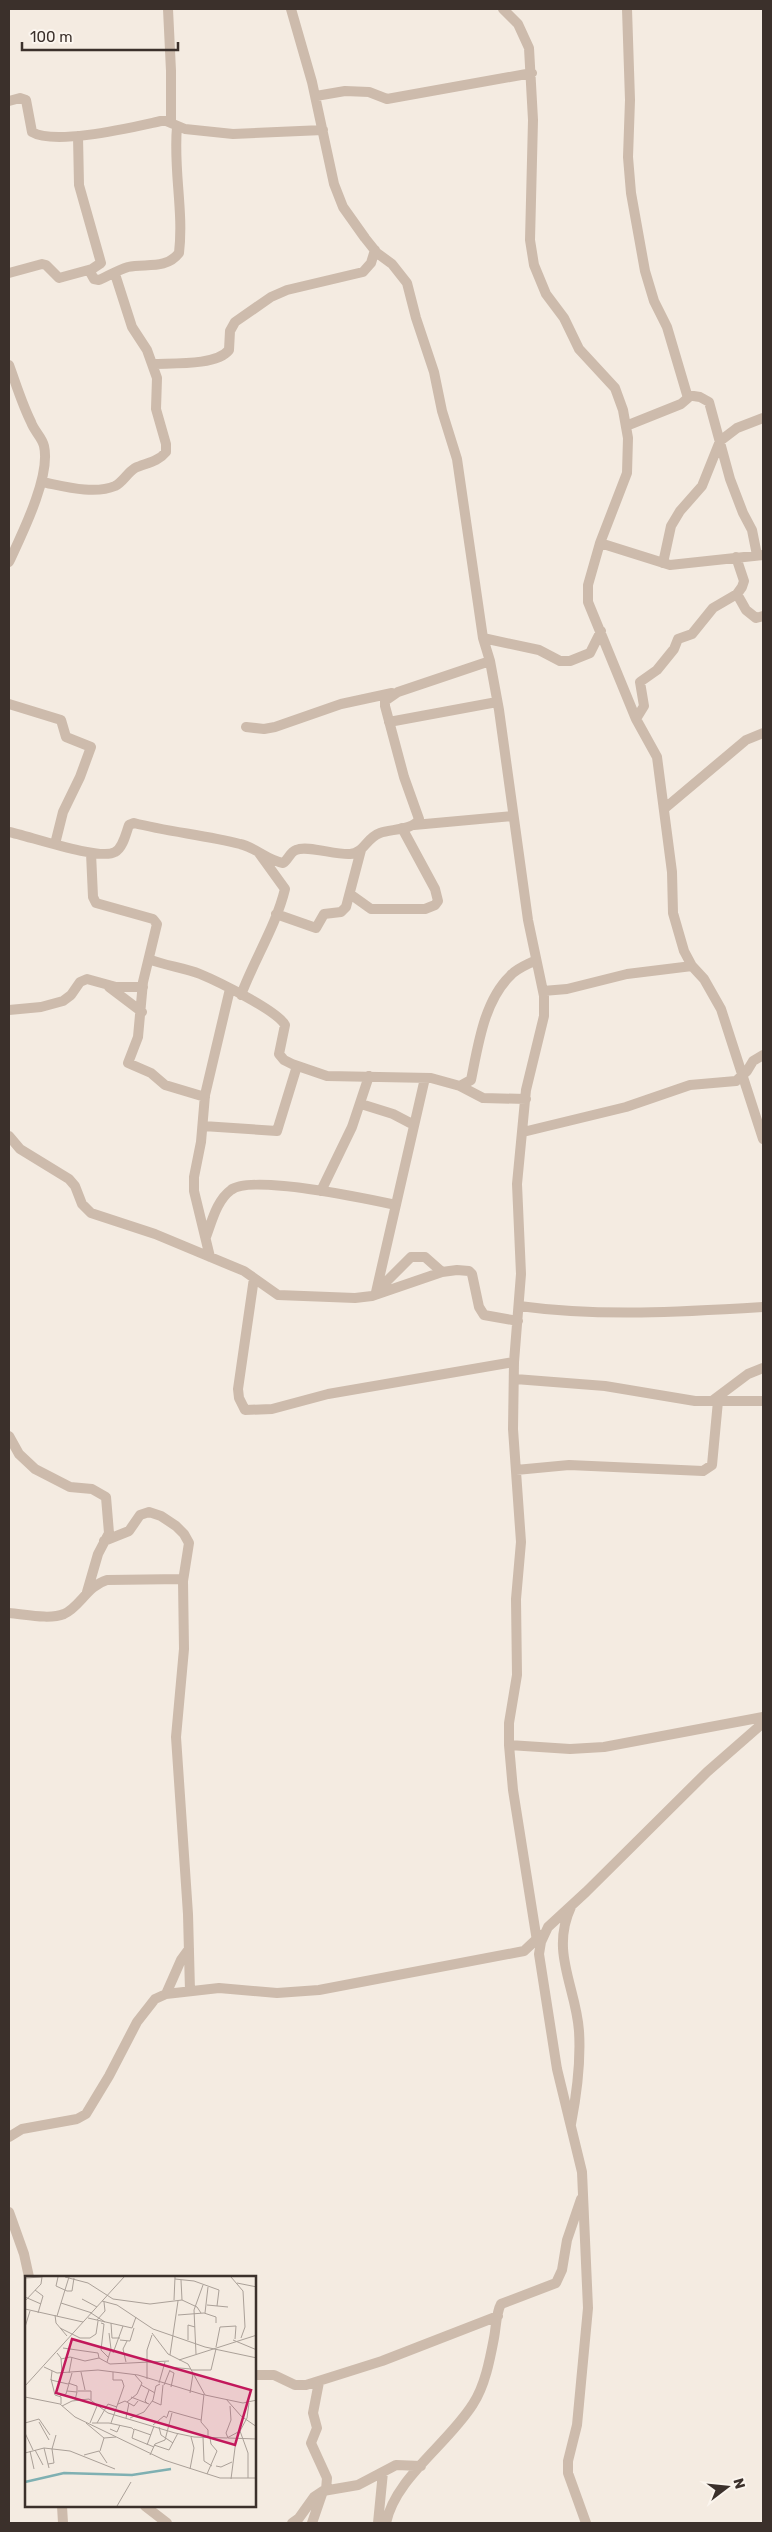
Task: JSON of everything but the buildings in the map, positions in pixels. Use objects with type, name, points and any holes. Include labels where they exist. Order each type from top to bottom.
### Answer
[{"type":"street","points":[[89,270],[96,280],[127,268],[154,266],[168,262],[179,253],[180,204],[168,9]]},
{"type":"street","points":[[291,9],[316,96],[329,169],[344,207],[375,250],[392,264],[407,283],[416,318],[434,372],[442,410],[457,458],[483,638],[490,662],[497,702],[513,816],[536,960],[543,991],[544,1016],[528,1074],[517,1184],[516,1208],[521,1245],[519,1306],[514,1362],[514,1429],[521,1542],[516,1599],[517,1675],[509,1723],[513,1790],[537,1941]]},
{"type":"street","points":[[503,9],[512,16],[527,40],[532,73],[533,120],[530,240],[534,265],[546,294],[564,318],[579,349],[615,388],[626,426],[629,458],[627,473],[600,543],[588,585],[590,608],[636,719],[657,757],[672,872],[673,914],[684,950],[692,966],[704,979],[721,1009],[744,1075],[763,1139]]},
{"type":"street","points":[[626,426],[681,404],[686,401],[688,395],[667,327],[652,293],[631,193],[628,157],[630,100],[627,9]]},
{"type":"street","points":[[316,96],[345,91],[369,92],[387,99],[532,73]]},
{"type":"street","points":[[9,101],[20,98],[26,100],[34,134],[52,137],[78,136],[160,121],[174,125],[251,134],[323,130]]},
{"type":"street","points":[[9,273],[42,264],[46,265],[59,278],[99,266],[102,260],[85,212],[79,185],[78,136]]},
{"type":"street","points":[[153,364],[194,362],[221,357],[228,350],[230,330],[235,322],[258,305],[287,290],[363,272],[371,263],[375,250]]},
{"type":"street","points":[[42,482],[75,488],[105,488],[116,485],[130,471],[164,455],[166,444],[156,409],[158,392],[153,364],[132,327],[115,274]]},
{"type":"street","points":[[9,365],[30,422],[44,443],[45,451],[42,482],[9,562]]},
{"type":"street","points":[[600,543],[663,563],[682,565],[760,555],[752,530],[737,500],[709,402],[700,397],[688,395]]},
{"type":"street","points":[[663,563],[671,526],[680,511],[702,486],[720,441],[737,428],[763,418]]},
{"type":"street","points":[[636,719],[644,706],[640,682],[657,670],[674,649],[678,639],[694,632],[720,602],[737,594],[742,587],[744,581],[736,557]]},
{"type":"street","points":[[737,594],[750,614],[756,618],[763,616]]},
{"type":"street","points":[[483,638],[539,650],[556,660],[570,661],[590,653],[601,631]]},
{"type":"street","points":[[246,728],[268,728],[341,704],[398,692],[490,662]]},
{"type":"street","points":[[398,692],[384,703],[404,776],[419,814],[419,819],[414,825]]},
{"type":"street","points":[[389,722],[497,702]]},
{"type":"street","points":[[9,704],[61,720],[64,723],[66,737],[91,747],[80,777],[63,812],[55,844]]},
{"type":"street","points":[[664,809],[746,740],[763,733]]},
{"type":"street","points":[[276,914],[316,928],[324,914],[344,910],[361,850],[370,838],[414,825],[513,816]]},
{"type":"street","points":[[9,832],[91,853],[109,854],[117,852],[129,825],[134,823],[163,830],[208,836],[248,846],[283,863],[292,852],[302,848],[328,854],[349,854],[361,850]]},
{"type":"street","points":[[350,894],[371,909],[424,909],[436,905],[438,901],[435,889],[402,828]]},
{"type":"street","points":[[91,853],[93,897],[96,903],[152,919],[156,922],[157,930],[148,958],[143,987],[138,1037],[128,1064],[151,1073],[165,1085],[205,1097]]},
{"type":"street","points":[[241,995],[276,914],[285,887],[271,872],[259,853]]},
{"type":"street","points":[[148,958],[163,965],[200,974],[273,1013],[284,1023],[279,1054],[284,1060],[297,1066],[327,1076],[425,1078],[460,1086],[483,1098],[526,1099]]},
{"type":"street","points":[[460,1086],[471,1080],[490,1008],[499,990],[519,968],[536,960]]},
{"type":"street","points":[[543,991],[567,989],[627,974],[692,966]]},
{"type":"street","points":[[9,1010],[41,1007],[63,1001],[72,995],[84,980],[92,980],[116,987],[143,987]]},
{"type":"street","points":[[104,984],[142,1012]]},
{"type":"street","points":[[210,1257],[194,1191],[205,1097],[230,990]]},
{"type":"street","points":[[523,1132],[626,1107],[690,1086],[736,1081],[744,1075],[754,1060],[763,1055]]},
{"type":"street","points":[[203,1126],[277,1131],[297,1066]]},
{"type":"street","points":[[321,1191],[361,1104],[369,1076]]},
{"type":"street","points":[[374,1294],[425,1078]]},
{"type":"street","points":[[361,1104],[393,1114],[414,1125]]},
{"type":"street","points":[[10,1139],[20,1149],[69,1179],[82,1204],[91,1213],[155,1234],[244,1270],[278,1295],[374,1294],[442,1272],[470,1271],[481,1312],[492,1318],[518,1321]]},
{"type":"street","points":[[206,1237],[224,1196],[239,1185],[290,1186],[396,1206]]},
{"type":"street","points":[[374,1294],[411,1257],[425,1257],[442,1272]]},
{"type":"street","points":[[254,1278],[238,1389],[239,1398],[245,1410],[272,1409],[328,1394],[514,1362]]},
{"type":"street","points":[[519,1306],[559,1311],[687,1312],[763,1307]]},
{"type":"street","points":[[516,1470],[569,1465],[703,1471],[712,1465],[715,1401],[748,1374],[763,1368]]},
{"type":"street","points":[[515,1379],[605,1386],[695,1401],[763,1402]]},
{"type":"street","points":[[9,1436],[19,1454],[35,1469],[70,1487],[92,1489],[105,1494],[108,1500],[110,1530],[98,1554],[87,1592]]},
{"type":"street","points":[[104,1541],[128,1531],[144,1513],[161,1516],[184,1534],[189,1543],[183,1579],[184,1649],[176,1737],[190,1991]]},
{"type":"street","points":[[9,1613],[61,1614],[70,1610],[96,1584],[107,1580],[154,1577],[183,1579]]},
{"type":"street","points":[[509,1745],[570,1748],[604,1747],[763,1717]]},
{"type":"street","points":[[9,2137],[22,2129],[77,2119],[86,2114],[109,2076],[137,2022],[155,1999],[166,1994],[219,1988],[277,1993],[319,1990],[524,1951],[537,1941],[548,1926],[707,1772],[763,1723]]},
{"type":"street","points":[[570,2128],[578,2094],[579,2032],[576,2008],[564,1967],[563,1950],[565,1926],[572,1904]]},
{"type":"street","points":[[548,1926],[540,1942],[539,1954],[557,2069],[582,2172],[588,2308],[576,2425],[568,2461],[568,2473],[586,2523]]},
{"type":"street","points":[[166,1994],[181,1960],[189,1950]]},
{"type":"street","points":[[386,2523],[394,2498],[474,2402],[491,2358],[499,2308],[504,2301],[552,2286],[556,2283],[562,2270],[567,2240],[583,2194]]},
{"type":"street","points":[[9,2212],[24,2254],[29,2276]]},
{"type":"street","points":[[256,2375],[274,2375],[300,2386],[319,2382],[382,2361],[498,2316]]},
{"type":"street","points":[[312,2523],[327,2478],[312,2443],[316,2430],[313,2413],[319,2382]]},
{"type":"street","points":[[292,2523],[299,2518],[314,2497],[324,2491],[358,2485],[402,2464],[421,2466]]},
{"type":"street","points":[[378,2523],[383,2472]]},
{"type":"street","points":[[62,2507],[63,2523]]},
{"type":"street","points":[[146,2507],[167,2523]]}]
